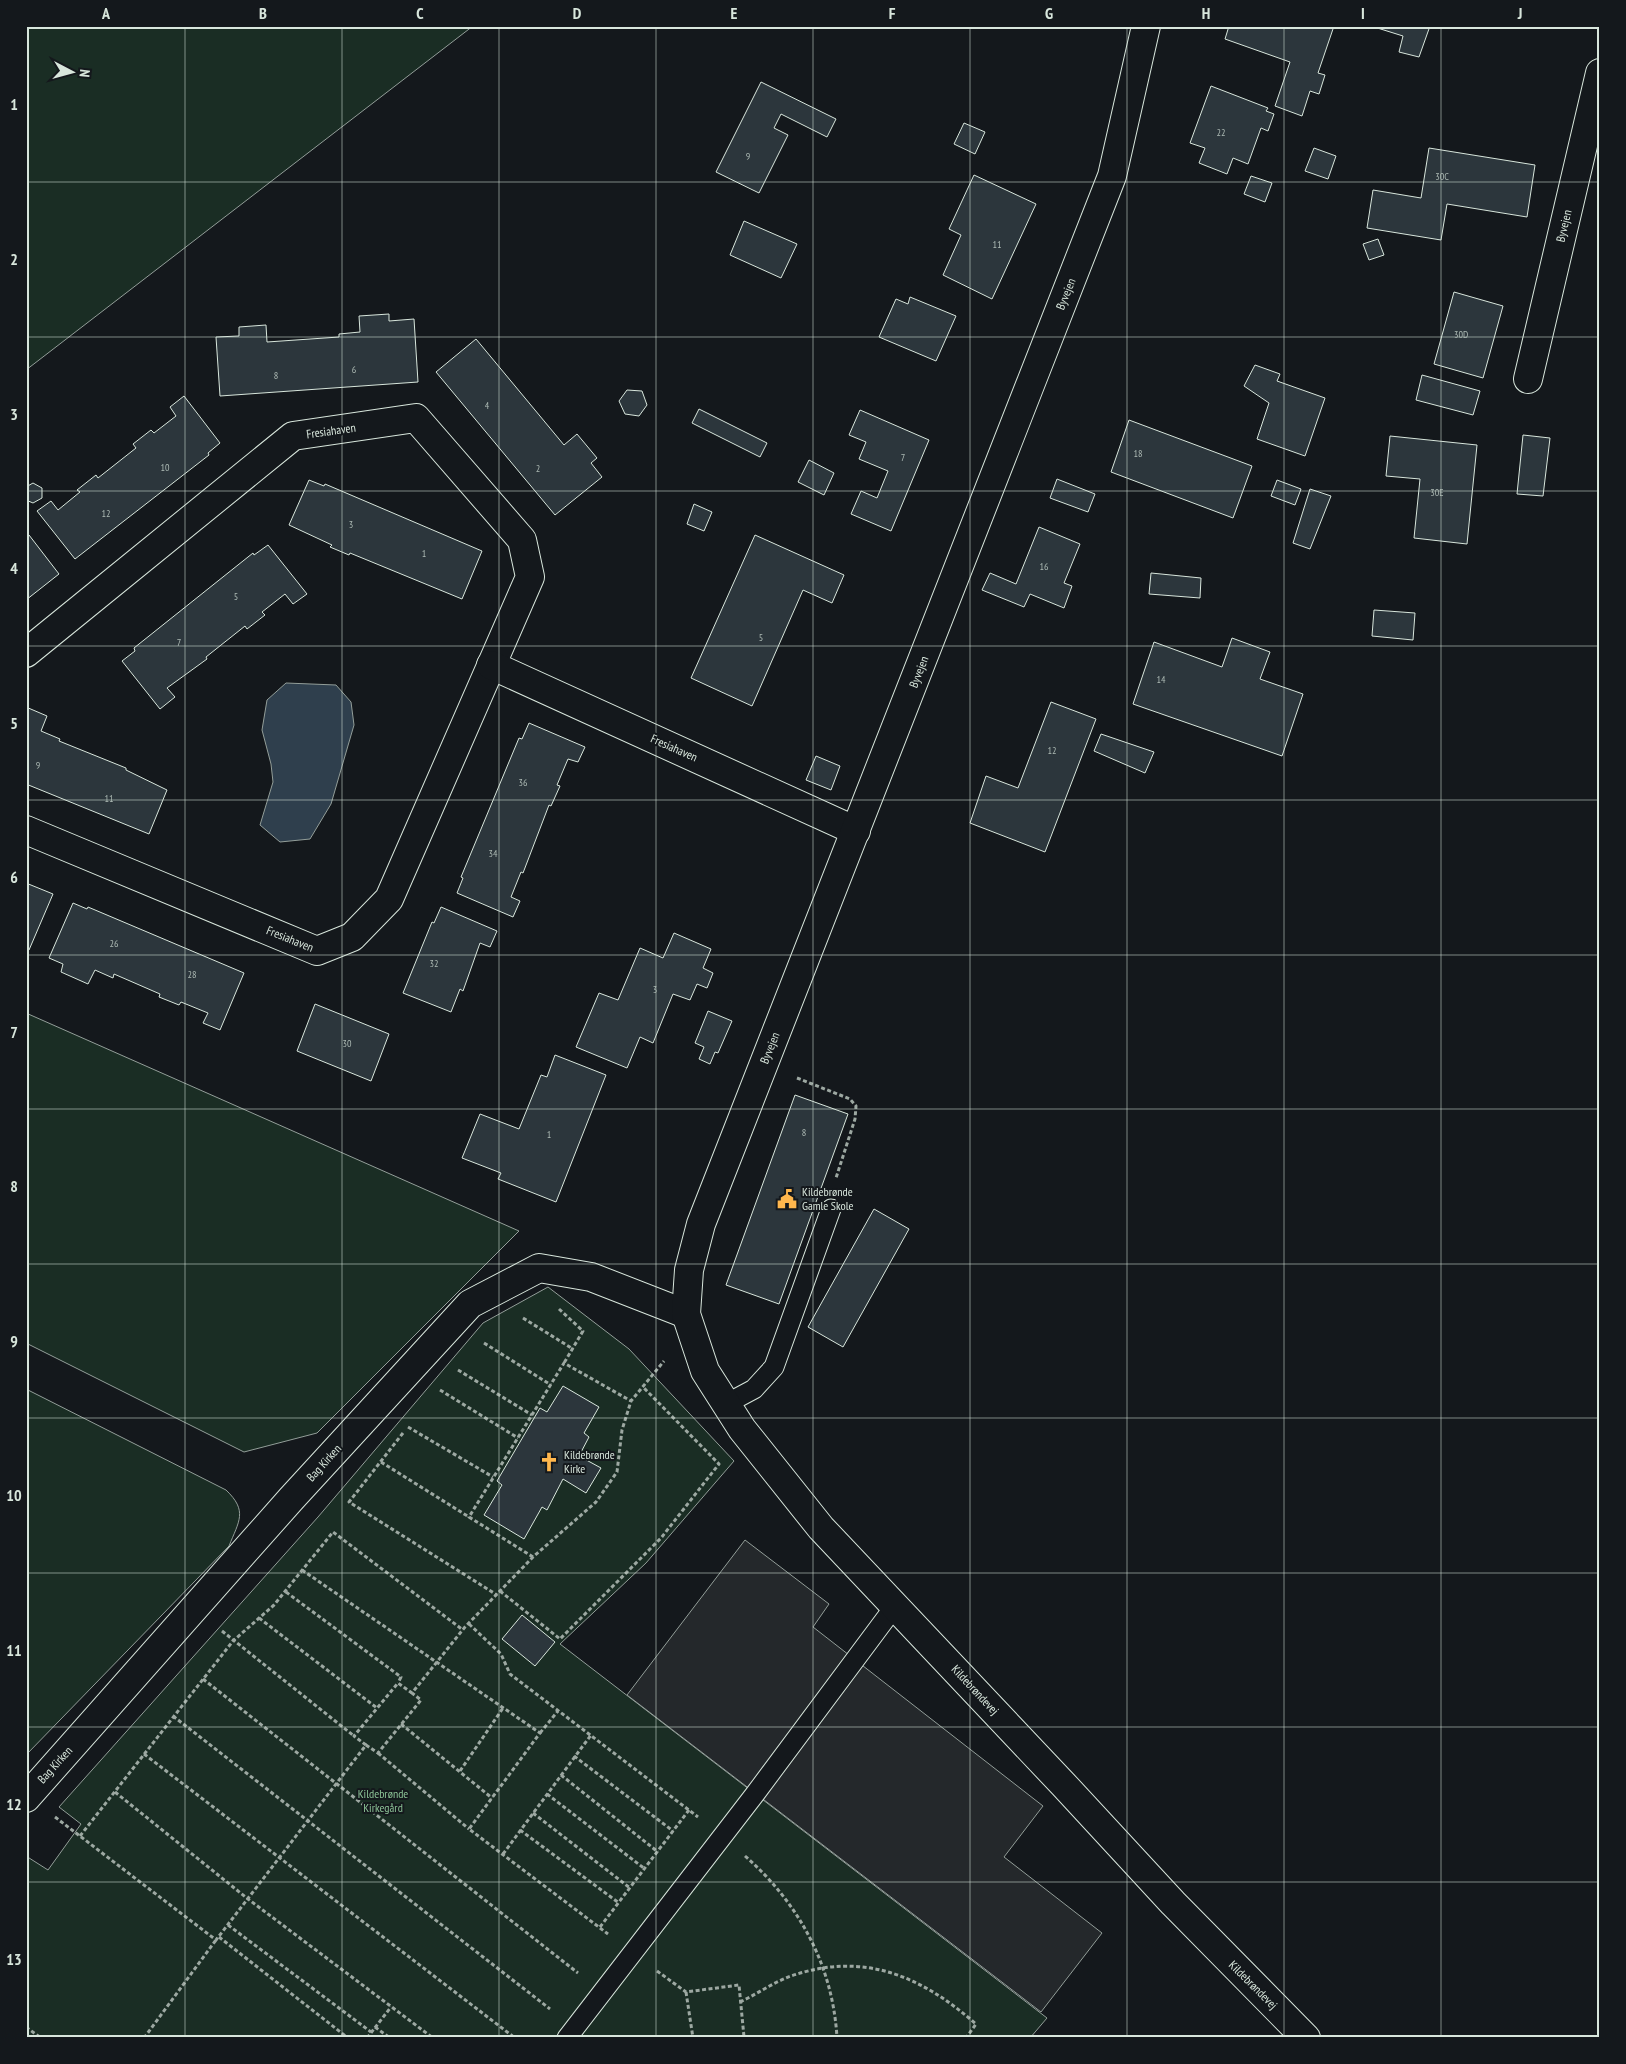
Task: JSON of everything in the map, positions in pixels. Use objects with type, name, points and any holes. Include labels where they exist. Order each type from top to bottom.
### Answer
[{"type":"street","name":"Byvejen","points":[[687,1318],[689,1270],[701,1224],[1112,176],[1146,26]]},
{"type":"street","name":"Byvejen","points":[[1528,379],[1600,73]]},
{"type":"street","name":"Fresiahaven","points":[[26,653],[292,436],[416,418],[522,540],[530,577],[389,898],[352,937],[317,951],[26,830]]},
{"type":"street","name":"Fresiahaven","points":[[491,665],[856,830]]},
{"type":"street","name":"Bag Kirken","points":[[27,1797],[291,1499],[470,1304],[539,1268],[591,1277],[687,1318]]},
{"type":"street","name":"Kildebrøndevej","points":[[687,1318],[705,1371],[726,1404],[742,1429],[821,1528],[1173,1903],[1306,2038]]},
{"type":"lane","points":[[726,1404],[754,1389],[774,1367],[831,1209]]},
{"type":"lane","points":[[570,2033],[722,1836],[895,1606]]},
{"type":"path","points":[[763,1065],[850,1099],[856,1106],[855,1119],[837,1172],[831,1209]]},
{"type":"path","points":[[469,1517],[583,1331],[555,1305]]},
{"type":"path","points":[[526,1311],[518,1315],[573,1349]]},
{"type":"path","points":[[412,1693],[469,1624],[500,1591],[533,1557],[596,1502],[617,1472],[622,1430],[631,1401],[666,1360],[687,1318]]},
{"type":"path","points":[[479,1340],[551,1385]]},
{"type":"path","points":[[461,1362],[456,1369],[532,1415]]},
{"type":"path","points":[[564,1363],[631,1401]]},
{"type":"path","points":[[433,1397],[444,1383]]},
{"type":"path","points":[[500,1591],[560,1639],[661,1538],[719,1464],[643,1387]]},
{"type":"path","points":[[439,1390],[518,1438]]},
{"type":"path","points":[[414,1419],[349,1502],[497,1595]]},
{"type":"path","points":[[408,1427],[493,1477]]},
{"type":"path","points":[[380,1462],[533,1557]]},
{"type":"path","points":[[79,1836],[232,1641],[286,1592],[333,1532],[464,1630]]},
{"type":"path","points":[[302,1570],[540,1733]]},
{"type":"path","points":[[286,1592],[401,1677],[354,1736]]},
{"type":"path","points":[[259,1618],[378,1708]]},
{"type":"path","points":[[469,1624],[500,1654],[510,1674],[722,1836],[756,1865],[783,1894],[809,1934],[824,1968],[836,2011],[837,2038]]},
{"type":"path","points":[[232,1641],[378,1753],[469,1829],[686,1992],[739,1985],[744,2037],[741,2038]]},
{"type":"path","points":[[203,1679],[602,1992]]},
{"type":"path","points":[[378,1753],[421,1700],[398,1683]]},
{"type":"path","points":[[460,1771],[503,1708]]},
{"type":"path","points":[[469,1829],[558,1711]]},
{"type":"path","points":[[173,1716],[307,1821],[570,2033]]},
{"type":"path","points":[[402,1724],[492,1798]]},
{"type":"path","points":[[503,1854],[591,1735]]},
{"type":"path","points":[[144,2038],[366,1745]]},
{"type":"path","points":[[144,1754],[515,2038]]},
{"type":"path","points":[[574,1756],[673,1832]]},
{"type":"path","points":[[561,1775],[658,1852]]},
{"type":"path","points":[[115,1792],[248,1899],[433,2038]]},
{"type":"path","points":[[547,1794],[644,1869]]},
{"type":"path","points":[[27,1797],[218,1938],[348,2038]]},
{"type":"path","points":[[600,1928],[689,1810]]},
{"type":"path","points":[[533,1813],[630,1888]]},
{"type":"path","points":[[520,1830],[619,1903]]},
{"type":"path","points":[[228,1925],[371,2032]]},
{"type":"path","points":[[740,2002],[790,1976],[824,1968],[864,1968],[898,1973],[928,1987],[954,2005],[976,2024],[966,2038]]},
{"type":"path","points":[[686,1992],[693,2038]]},
{"type":"path","points":[[367,2038],[391,2007]]},
{"type":"path","points":[[375,2026],[390,2038]]},
{"type":"path","points":[[26,2027],[41,2038]]},
{"type":"green space","points":[[26,26],[473,26],[26,370]]},
{"type":"green space","points":[[26,1013],[519,1231],[317,1433],[244,1452],[26,1343]]},
{"type":"green space","name":"Kildebrønde Kirkegård","points":[[548,1287],[629,1349],[734,1461],[646,1563],[560,1644],[1047,2018],[1030,2038],[26,2038],[26,1856],[48,1870],[81,1824],[59,1807],[318,1517],[483,1323]]},
{"type":"green space","points":[[26,1389],[226,1490],[237,1504],[240,1516],[229,1546],[26,1755]]},
{"type":"shaded area","points":[[745,1540],[829,1604],[813,1627],[1043,1806],[1004,1857],[1102,1933],[1041,2012],[627,1695]]},
{"type":"water","points":[[286,683],[336,685],[351,702],[354,725],[331,804],[310,839],[280,842],[260,825],[273,782],[271,764],[262,730],[267,700]]},
{"type":"building","points":[[1229,26],[1334,26],[1318,73],[1325,75],[1319,94],[1310,91],[1302,116],[1275,106],[1290,62],[1225,39]]},
{"type":"building","points":[[1371,26],[1430,26],[1419,57],[1399,52],[1403,36]]},
{"type":"building","points":[[761,82],[836,119],[827,137],[781,114],[774,128],[788,135],[759,193],[716,172]]},
{"type":"building","points":[[1211,86],[1268,108],[1266,111],[1274,114],[1268,131],[1261,128],[1248,164],[1233,158],[1227,174],[1199,163],[1205,148],[1190,143]]},
{"type":"building","points":[[964,123],[985,132],[975,154],[954,144]]},
{"type":"building","points":[[1314,148],[1336,156],[1328,179],[1305,171]]},
{"type":"building","points":[[1429,148],[1535,165],[1527,217],[1447,204],[1441,240],[1367,228],[1373,190],[1421,198]]},
{"type":"building","points":[[974,175],[1036,204],[992,299],[943,275],[961,235],[949,229]]},
{"type":"building","points":[[1251,176],[1272,183],[1265,202],[1244,194]]},
{"type":"building","points":[[744,221],[797,244],[781,278],[730,255]]},
{"type":"building","points":[[1378,239],[1384,255],[1369,260],[1363,244]]},
{"type":"building","points":[[1454,292],[1503,306],[1483,378],[1434,364]]},
{"type":"building","points":[[910,297],[956,316],[936,361],[879,337],[896,299],[908,304]]},
{"type":"building","points":[[389,314],[389,321],[414,319],[418,382],[220,396],[216,337],[239,336],[239,327],[266,325],[267,342],[339,337],[339,334],[360,332],[359,316]]},
{"type":"building","points":[[476,339],[564,445],[577,434],[597,458],[591,463],[602,477],[555,515],[436,372]]},
{"type":"building","points":[[1255,365],[1280,374],[1277,381],[1325,398],[1305,456],[1257,439],[1269,403],[1244,386]]},
{"type":"building","points":[[1422,375],[1480,391],[1473,415],[1416,400]]},
{"type":"building","points":[[627,390],[642,391],[647,405],[639,416],[625,414],[619,401]]},
{"type":"building","points":[[184,396],[220,443],[208,453],[209,455],[75,559],[37,511],[51,501],[58,510],[80,492],[77,490],[96,475],[98,478],[136,448],[133,444],[151,430],[154,433],[176,416],[170,407]]},
{"type":"building","points":[[699,409],[767,443],[760,457],[692,423]]},
{"type":"building","points":[[860,410],[929,440],[891,531],[851,514],[861,491],[877,498],[888,471],[859,459],[866,442],[849,435]]},
{"type":"building","points":[[1129,420],[1252,466],[1233,518],[1111,472]]},
{"type":"building","points":[[1523,435],[1550,438],[1543,496],[1517,494]]},
{"type":"building","points":[[1390,436],[1477,445],[1467,544],[1414,538],[1420,479],[1386,476]]},
{"type":"building","points":[[809,460],[834,473],[824,495],[798,482]]},
{"type":"building","points":[[1057,479],[1095,494],[1088,512],[1050,498]]},
{"type":"building","points":[[309,480],[324,486],[325,484],[482,551],[462,599],[350,553],[349,555],[330,547],[332,545],[289,525]]},
{"type":"building","points":[[1277,480],[1301,489],[1295,505],[1271,496]]},
{"type":"building","points":[[33,483],[42,488],[42,498],[33,503],[26,500],[26,487]]},
{"type":"building","points":[[1310,489],[1331,496],[1310,549],[1293,543]]},
{"type":"building","points":[[694,504],[712,512],[704,531],[687,524]]},
{"type":"building","points":[[1039,527],[1080,544],[1064,583],[1072,586],[1064,608],[1030,594],[1024,607],[982,590],[990,573],[1016,584]]},
{"type":"building","points":[[29,535],[59,574],[26,600],[26,537]]},
{"type":"building","points":[[755,535],[844,575],[832,603],[803,590],[752,706],[691,678]]},
{"type":"building","points":[[268,545],[307,594],[293,604],[285,594],[262,612],[265,615],[247,629],[245,626],[206,657],[207,659],[167,688],[175,697],[160,709],[122,661],[135,651],[134,648],[253,553],[254,555]]},
{"type":"building","points":[[1151,573],[1201,578],[1200,598],[1149,594]]},
{"type":"building","points":[[1374,610],[1415,613],[1413,640],[1372,636]]},
{"type":"building","points":[[1232,638],[1270,652],[1260,679],[1303,694],[1282,756],[1133,704],[1154,642],[1222,667]]},
{"type":"building","points":[[1051,702],[1096,719],[1045,852],[970,823],[986,776],[1018,788]]},
{"type":"building","points":[[26,707],[47,716],[41,731],[60,739],[59,741],[126,768],[126,770],[167,790],[149,834],[26,784]]},
{"type":"building","points":[[529,723],[585,747],[578,762],[568,759],[557,785],[560,786],[551,806],[549,805],[523,873],[521,872],[511,897],[520,901],[513,917],[457,893],[463,878],[461,877],[519,738],[522,739]]},
{"type":"building","points":[[1101,734],[1154,752],[1145,773],[1094,751]]},
{"type":"building","points":[[816,756],[840,766],[831,790],[806,780]]},
{"type":"building","points":[[26,883],[53,894],[29,950],[26,949]]},
{"type":"building","points":[[73,903],[87,909],[88,907],[244,973],[220,1030],[203,1023],[208,1013],[181,1002],[179,1005],[159,997],[160,994],[114,974],[113,978],[95,970],[88,984],[61,972],[63,964],[49,958]]},
{"type":"building","points":[[441,907],[497,931],[490,947],[480,943],[463,991],[460,989],[451,1012],[403,993],[432,922],[434,923]]},
{"type":"building","points":[[674,933],[711,949],[703,968],[713,973],[707,988],[697,984],[690,1000],[673,994],[653,1043],[640,1037],[627,1068],[576,1047],[599,993],[618,1000],[640,948],[663,958]]},
{"type":"building","points":[[315,1004],[389,1034],[371,1081],[297,1051]]},
{"type":"building","points":[[708,1011],[732,1021],[718,1053],[715,1052],[710,1064],[699,1059],[704,1047],[695,1043]]},
{"type":"building","points":[[555,1055],[606,1075],[556,1202],[498,1179],[501,1173],[462,1158],[480,1114],[519,1129],[541,1075],[547,1077]]},
{"type":"building","name":"Kildebrønde Gamle Skole","points":[[795,1095],[848,1114],[779,1304],[726,1285]]},
{"type":"building","points":[[874,1209],[909,1229],[843,1347],[808,1327]]},
{"type":"building","name":"Kildebrønde Kirke","points":[[563,1386],[599,1407],[584,1433],[589,1437],[579,1456],[601,1468],[586,1493],[563,1479],[547,1510],[542,1507],[524,1539],[484,1515],[502,1485],[497,1481],[540,1408],[547,1412]]},
{"type":"building","points":[[522,1615],[555,1642],[535,1666],[502,1639]]},
{"type":"place","name":"Kildebrønde Gamle Skole","points":[[787,1199]]},
{"type":"place","name":"Kildebrønde Kirke","points":[[549,1462]]}]
